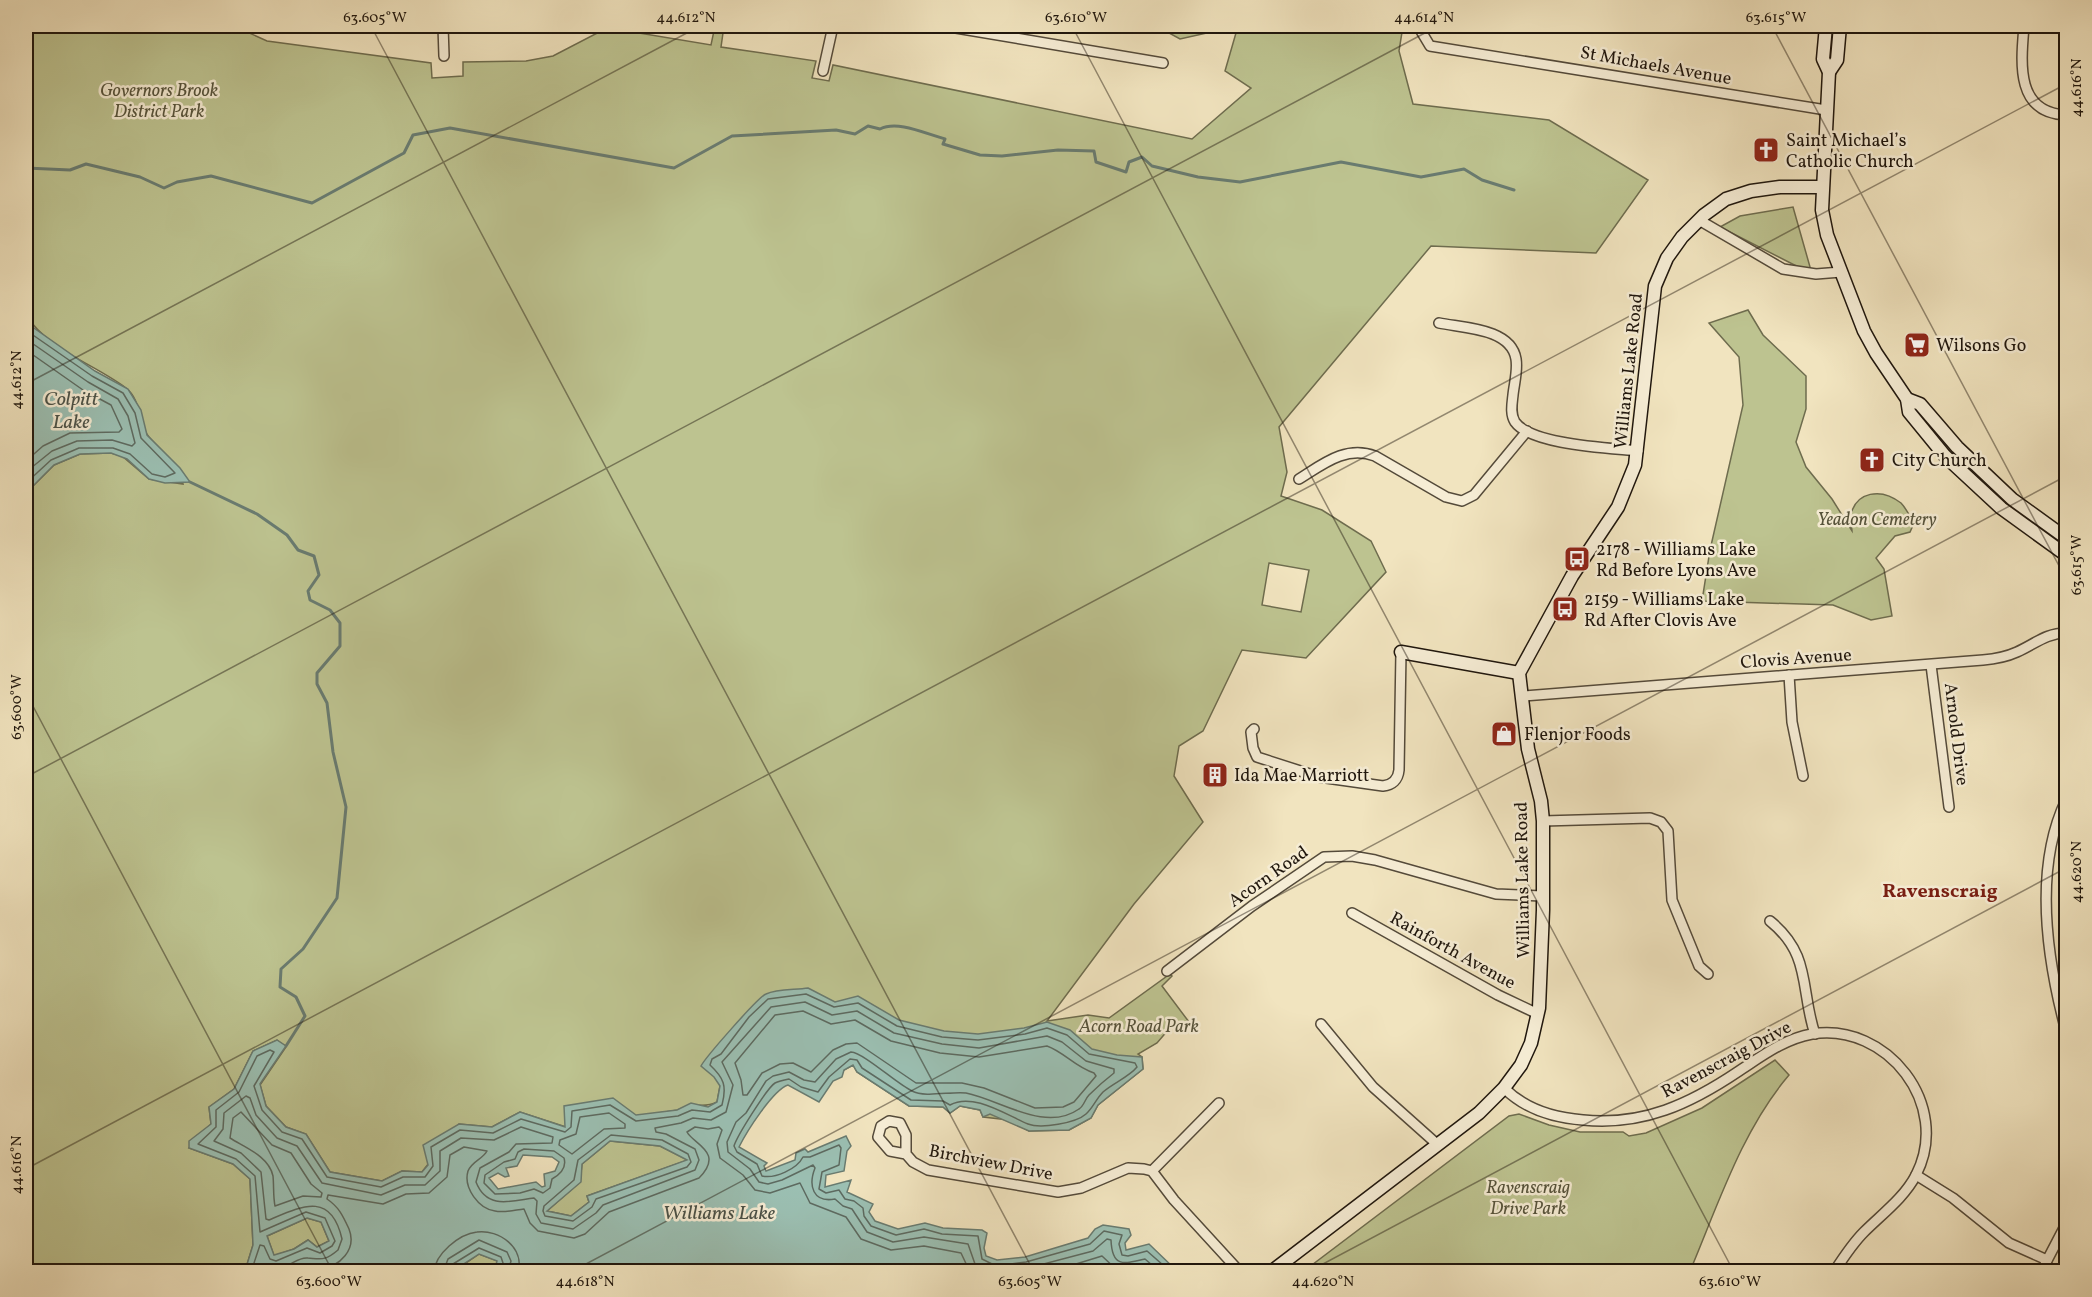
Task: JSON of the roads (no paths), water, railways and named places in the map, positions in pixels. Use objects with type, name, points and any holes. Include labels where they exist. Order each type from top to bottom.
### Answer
[{"type":"main road","points":[[1826,26],[1823,59],[1829,72]]},
{"type":"main road","points":[[1840,26],[1837,60],[1829,72],[1821,187],[1822,210],[1827,235],[1876,354],[1907,399],[1909,412],[1969,481],[2001,508],[2067,555]]},
{"type":"main road","name":"Williams Lake Road","points":[[1271,1272],[1479,1113],[1504,1088],[1527,1054],[1538,1014],[1543,896],[1543,821],[1541,801],[1528,749],[1519,673],[1572,576],[1618,507],[1635,465],[1655,286],[1674,247],[1699,220],[1726,199],[1751,191],[1780,186],[1821,187]]},
{"type":"main road","points":[[1907,399],[1920,404],[1957,447],[2012,499],[2067,538]]},
{"type":"main road","points":[[1401,652],[1519,673]]},
{"type":"street","points":[[443,26],[444,56]]},
{"type":"street","points":[[823,71],[833,26]]},
{"type":"street","points":[[944,26],[1163,63]]},
{"type":"street","points":[[2024,26],[2020,66],[2026,90],[2041,107],[2067,115]]},
{"type":"street","name":"St Michaels Avenue","points":[[1418,27],[1430,46],[1826,110]]},
{"type":"street","points":[[1699,220],[1784,269],[1816,274],[1841,272]]},
{"type":"street","points":[[1439,323],[1495,335],[1511,346],[1516,363],[1512,415],[1517,425],[1527,431],[1569,444],[1638,451]]},
{"type":"street","points":[[1299,479],[1342,454],[1362,452],[1375,456],[1450,498],[1462,501],[1474,495],[1527,431]]},
{"type":"street","name":"Clovis Avenue","points":[[1523,696],[2000,658],[2038,639],[2055,633],[2067,633]]},
{"type":"street","points":[[1254,729],[1251,732],[1257,757],[1318,777],[1383,786],[1391,784],[1399,774],[1401,652]]},
{"type":"street","name":"Arnold Drive","points":[[1932,665],[1949,807]]},
{"type":"street","points":[[1789,675],[1792,722],[1803,776]]},
{"type":"street","points":[[2067,800],[2053,838],[2048,881],[2049,924],[2062,988],[2067,1031]]},
{"type":"street","points":[[1543,821],[1650,818],[1661,822],[1668,831],[1672,900],[1699,966],[1708,974]]},
{"type":"street","name":"Acorn Road","points":[[1167,971],[1252,906],[1324,857],[1352,856],[1374,860],[1496,894],[1543,896]]},
{"type":"street","name":"Rainforth Avenue","points":[[1352,913],[1498,995],[1538,1014]]},
{"type":"street","points":[[1770,921],[1787,938],[1802,964],[1809,1016],[1815,1034]]},
{"type":"street","points":[[1321,1024],[1373,1087],[1438,1145]]},
{"type":"street","name":"Ravenscraig Drive","points":[[1504,1088],[1527,1105],[1564,1118],[1606,1122],[1635,1119],[1691,1101],[1789,1040],[1815,1034],[1840,1034],[1864,1040],[1886,1053],[1911,1079],[1919,1099],[1925,1132],[1923,1152],[1916,1175],[1902,1195],[1858,1238],[1834,1272]]},
{"type":"street","points":[[1219,1103],[1152,1171],[1174,1200],[1240,1272]]},
{"type":"street","name":"Birchview Drive","points":[[906,1154],[913,1162],[928,1170],[1058,1192],[1081,1188],[1128,1168],[1152,1171]]},
{"type":"street","points":[[1916,1175],[1953,1198],[2002,1239],[2047,1260]]},
{"type":"street","points":[[2041,1272],[2067,1224]]},
{"type":"water","name":"Colpitt Lake","points":[[26,315],[34,328],[95,371],[128,389],[141,410],[147,435],[180,468],[190,482],[165,483],[149,479],[127,459],[111,453],[80,454],[54,465],[26,493]]},
{"type":"water","name":"Williams Lake","points":[[808,988],[835,1002],[858,996],[899,1020],[944,1031],[978,1034],[1024,1028],[1047,1022],[1070,1030],[1092,1049],[1117,1055],[1142,1057],[1143,1069],[1098,1105],[1091,1118],[1069,1130],[1029,1131],[990,1114],[983,1117],[980,1110],[960,1106],[950,1113],[943,1107],[909,1106],[857,1072],[853,1065],[844,1070],[842,1077],[833,1081],[819,1102],[788,1085],[768,1103],[739,1147],[767,1163],[764,1166],[766,1171],[795,1160],[796,1153],[805,1149],[808,1152],[846,1136],[851,1146],[847,1151],[844,1171],[826,1175],[825,1187],[851,1180],[847,1192],[873,1204],[869,1212],[875,1221],[898,1229],[925,1223],[943,1228],[982,1230],[987,1233],[984,1248],[986,1256],[997,1260],[1025,1257],[1088,1238],[1095,1229],[1103,1225],[1129,1229],[1131,1235],[1125,1243],[1126,1250],[1149,1244],[1177,1271],[494,1272],[497,1261],[479,1254],[453,1271],[245,1271],[253,1245],[250,1179],[233,1164],[189,1148],[189,1141],[211,1124],[209,1107],[234,1089],[253,1051],[277,1040],[286,1046],[260,1084],[266,1106],[286,1127],[306,1134],[330,1172],[382,1181],[402,1171],[422,1172],[428,1165],[423,1145],[459,1124],[492,1127],[520,1112],[565,1127],[564,1106],[613,1098],[636,1115],[677,1110],[691,1103],[708,1107],[717,1102],[720,1086],[714,1077],[701,1066],[712,1052],[743,1016],[766,994],[781,990]],"holes":[[[610,1141],[660,1146],[687,1160],[587,1196],[589,1202],[571,1216],[547,1211],[581,1182],[582,1164]],[[523,1155],[552,1157],[559,1162],[555,1171],[544,1174],[545,1186],[542,1187],[536,1182],[498,1189],[489,1178],[498,1173],[505,1177],[509,1176],[506,1168],[517,1166]],[[307,1218],[321,1222],[329,1241],[317,1247],[308,1240],[294,1249],[274,1255],[267,1236]]]},
{"type":"waterway","points":[[26,168],[70,170],[86,164],[140,177],[164,188],[177,182],[211,176],[312,203],[404,153],[413,135],[450,128],[674,168],[732,136],[836,130],[855,134],[868,126],[880,129],[895,126],[945,139],[943,144],[980,155],[1002,156],[1058,150],[1094,151],[1096,162],[1126,172],[1129,162],[1142,157],[1152,166],[1198,177],[1240,182],[1341,162],[1421,177],[1464,169],[1482,180],[1514,190]]},
{"type":"waterway","points":[[190,482],[257,514],[287,535],[298,550],[314,556],[319,575],[308,591],[310,600],[330,610],[340,623],[340,646],[317,673],[317,684],[327,703],[333,752],[346,807],[337,898],[303,949],[281,969],[280,987],[296,997],[305,1016],[286,1046]]},
{"type":"place","name":"Saint Michael’s Catholic Church","points":[[1766,150]]},
{"type":"place","name":"Wilsons Go","points":[[1917,345]]},
{"type":"place","name":"City Church","points":[[1872,460]]},
{"type":"place","name":"2178 - Williams Lake Rd Before Lyons Ave","points":[[1577,559]]},
{"type":"place","name":"2159 - Williams Lake Rd After Clovis Ave","points":[[1565,609]]},
{"type":"place","name":"Flenjor Foods","points":[[1504,734]]},
{"type":"place","name":"Ida Mae Marriott","points":[[1215,775]]},
{"type":"district","name":"Ravenscraig","points":[[1940,890]]},
{"type":"park label","name":"Governors Brook District Park","points":[[159,100]]},
{"type":"park label","name":"Yeadon Cemetery","points":[[1877,519]]},
{"type":"park label","name":"Acorn Road Park","points":[[1139,1026]]},
{"type":"park label","name":"Ravenscraig Drive Park","points":[[1528,1197]]}]
